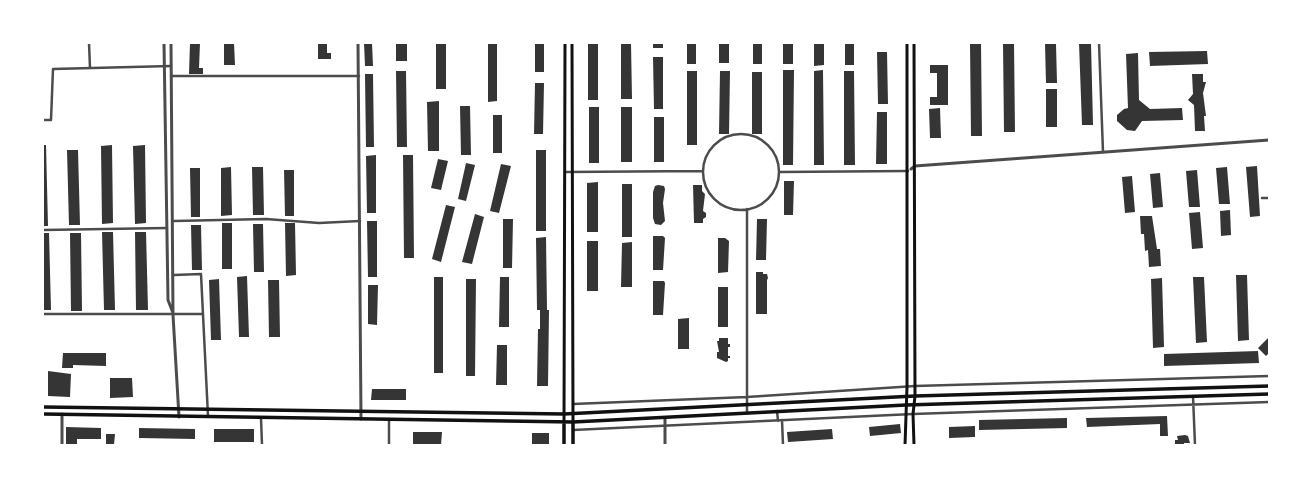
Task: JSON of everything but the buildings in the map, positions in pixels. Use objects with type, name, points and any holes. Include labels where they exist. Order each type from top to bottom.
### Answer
[{"type":"main road","points":[[564,445],[565,43]]},
{"type":"main road","points":[[572,43],[573,445]]},
{"type":"main road","points":[[904,445],[907,387],[907,43]]},
{"type":"main road","points":[[914,43],[916,396],[913,414],[914,445]]},
{"type":"main road","points":[[43,407],[573,414],[916,396],[1269,386]]},
{"type":"main road","points":[[43,414],[208,418],[261,417],[573,422],[906,405],[1269,394]]},
{"type":"street","points":[[89,43],[90,68]]},
{"type":"street","points":[[164,43],[168,300],[174,315]]},
{"type":"street","points":[[171,43],[174,315],[179,417]]},
{"type":"street","points":[[358,43],[361,419]]},
{"type":"street","points":[[1098,43],[1103,152]]},
{"type":"street","points":[[43,120],[51,120],[53,69],[171,66]]},
{"type":"street","points":[[171,76],[359,76]]},
{"type":"street","points":[[735,134],[748,135],[760,139],[776,159],[779,172],[777,184],[771,194],[763,203],[747,209],[728,208],[718,202],[710,194],[704,183],[703,171],[706,158],[712,147],[722,139],[735,134]]},
{"type":"street","points":[[779,172],[907,172],[915,166],[1269,140]]},
{"type":"street","points":[[564,172],[703,171]]},
{"type":"street","points":[[1262,198],[1269,198]]},
{"type":"street","points":[[747,209],[747,413]]},
{"type":"street","points":[[174,221],[266,220],[319,223],[360,221]]},
{"type":"street","points":[[43,230],[167,228]]},
{"type":"street","points":[[174,275],[201,274],[208,418]]},
{"type":"street","points":[[43,314],[202,314]]},
{"type":"street","points":[[573,404],[747,397],[915,386],[1269,376]]},
{"type":"street","points":[[1193,396],[1196,445]]},
{"type":"street","points":[[573,430],[905,414],[1269,402]]},
{"type":"street","points":[[778,411],[778,420]]},
{"type":"street","points":[[62,414],[62,445]]},
{"type":"street","points":[[261,417],[262,445]]},
{"type":"street","points":[[665,418],[665,445]]},
{"type":"street","points":[[389,419],[389,445]]},
{"type":"street","points":[[782,420],[783,445]]}]
